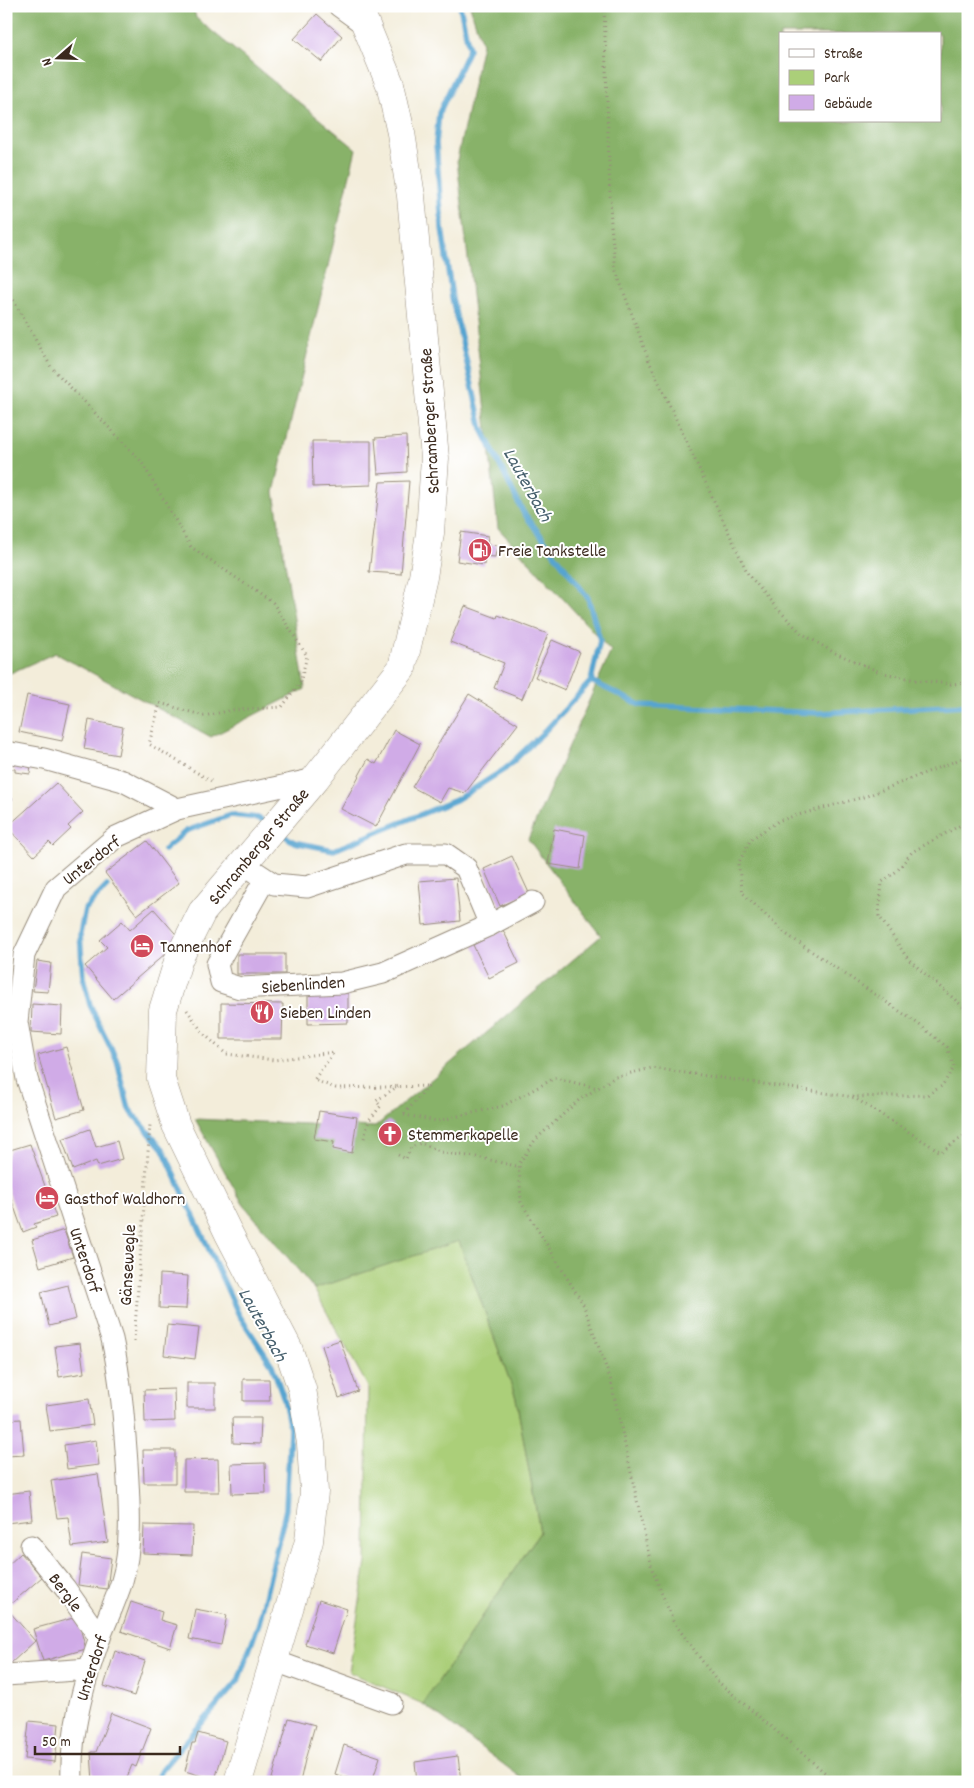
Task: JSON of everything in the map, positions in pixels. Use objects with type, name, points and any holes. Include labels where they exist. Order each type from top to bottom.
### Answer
[{"type":"main road","name":"Schramberger Straße","points":[[238,1782],[309,1541],[314,1492],[311,1443],[302,1390],[288,1348],[228,1232],[176,1125],[161,1079],[163,1010],[179,958],[202,912],[315,779],[402,668],[423,576],[434,496],[432,414],[411,196],[401,133],[390,84],[363,17]]},
{"type":"street","name":"Schramberger Straße","points":[[339,6],[363,17]]},
{"type":"street","points":[[6,752],[44,759],[123,780],[177,809]]},
{"type":"street","name":"Unterdorf","points":[[72,1782],[76,1716],[89,1670],[122,1580],[128,1543],[129,1500],[120,1376],[112,1339],[30,1090],[17,1022],[24,955],[56,888],[116,837],[177,809],[315,779]]},
{"type":"street","points":[[242,864],[274,884],[307,887],[406,854],[446,854],[466,868],[490,925]]},
{"type":"street","name":"Siebenlinden","points":[[265,879],[216,964],[221,982],[240,988],[342,982],[383,973],[490,925],[533,902]]},
{"type":"street","name":"Bergle","points":[[31,1546],[65,1588],[100,1638]]},
{"type":"street","points":[[275,1661],[391,1704]]},
{"type":"street","points":[[6,1675],[89,1670]]},
{"type":"path","points":[[604,6],[611,226],[616,271],[649,361],[748,574],[774,605],[802,633],[833,652],[880,672],[915,680],[951,684],[968,683]]},
{"type":"path","points":[[6,287],[51,367],[141,460],[191,547],[273,603],[307,656],[300,683],[282,707],[233,710],[204,716],[160,703],[149,744],[237,796]]},
{"type":"path","points":[[836,1782],[716,1680],[673,1621],[652,1569],[611,1381],[583,1304],[521,1202],[520,1167],[535,1140],[579,1100],[615,1077],[652,1068],[853,1097],[927,1095],[942,1086],[954,1067],[947,1047],[917,1023],[786,934],[743,893],[738,864],[752,839],[780,820],[867,796],[968,756]]},
{"type":"path","points":[[968,821],[912,852],[897,871],[882,882],[879,916],[908,959],[968,1011]]},
{"type":"path","points":[[170,985],[203,1033],[226,1054],[274,1060],[334,1052],[314,1080],[336,1088],[398,1085],[429,1086],[403,1115],[437,1122],[503,1106],[555,1078],[598,1088]]},
{"type":"path","points":[[364,1138],[369,1120],[381,1106],[376,1101],[398,1085]]},
{"type":"path","points":[[853,1097],[941,1152],[968,1133]]},
{"type":"path","name":"Gänsewegle","points":[[134,1343],[138,1316],[151,1123]]},
{"type":"path","points":[[398,1155],[406,1159],[411,1147],[422,1142],[444,1153],[477,1157],[520,1167]]},
{"type":"green space","points":[[6,6],[193,6],[196,18],[356,149],[274,492],[305,689],[211,737],[55,653],[6,675]]},
{"type":"green space","points":[[470,6],[968,6],[968,1782],[527,1782],[423,1704],[540,1532],[516,1398],[459,1241],[314,1289],[243,1204],[195,1119],[375,1127],[601,936],[528,839],[611,651],[498,528],[457,160],[482,44]]},
{"type":"green space","points":[[459,1240],[516,1398],[540,1532],[423,1704],[349,1672],[366,1562],[368,1387],[314,1289]]},
{"type":"building","points":[[317,14],[342,36],[322,62],[294,39]]},
{"type":"building","points":[[406,436],[407,472],[378,474],[375,438]]},
{"type":"building","points":[[312,441],[371,441],[371,485],[313,487]]},
{"type":"building","points":[[409,481],[401,574],[369,572],[380,482]]},
{"type":"building","points":[[461,532],[488,536],[487,544],[497,545],[495,557],[485,556],[484,565],[457,561]]},
{"type":"building","points":[[465,606],[497,618],[498,615],[548,634],[522,699],[494,688],[504,663],[450,642]]},
{"type":"building","points":[[552,640],[580,652],[565,690],[535,677]]},
{"type":"building","points":[[469,694],[518,724],[465,793],[448,788],[440,802],[412,787]]},
{"type":"building","points":[[27,695],[70,704],[62,741],[19,732]]},
{"type":"building","points":[[89,720],[123,727],[118,755],[84,749]]},
{"type":"building","points":[[394,730],[420,744],[376,827],[341,809],[368,759],[376,764]]},
{"type":"building","points":[[6,759],[31,763],[30,774],[15,772],[15,769],[6,768]]},
{"type":"building","points":[[56,783],[83,812],[68,826],[71,829],[53,846],[49,842],[34,856],[7,827]]},
{"type":"building","points":[[6,792],[13,799],[6,805]]},
{"type":"building","points":[[554,829],[585,835],[580,869],[548,864]]},
{"type":"building","points":[[147,841],[179,883],[137,915],[105,873]]},
{"type":"building","points":[[512,856],[529,893],[500,906],[484,869]]},
{"type":"building","points":[[456,878],[460,921],[423,925],[419,881]]},
{"type":"building","points":[[154,909],[181,940],[113,999],[85,966],[107,947],[100,940],[122,921],[130,930]]},
{"type":"building","points":[[503,930],[519,963],[489,978],[473,945]]},
{"type":"building","points":[[237,954],[285,954],[285,974],[237,974]]},
{"type":"building","points":[[37,961],[51,963],[48,992],[33,991]]},
{"type":"building","points":[[348,993],[348,1023],[308,1024],[308,994]]},
{"type":"building","points":[[221,1003],[283,1004],[282,1039],[221,1039]]},
{"type":"building","points":[[32,1004],[62,1006],[61,1034],[31,1032]]},
{"type":"building","points":[[66,1047],[84,1110],[56,1118],[38,1055]]},
{"type":"building","points":[[319,1111],[357,1117],[352,1153],[333,1149],[334,1142],[314,1139]]},
{"type":"building","name":"Stemmerkapelle","points":[[389,1121],[393,1124],[399,1140],[388,1144],[382,1127],[384,1123]]},
{"type":"building","points":[[90,1129],[96,1147],[117,1141],[122,1159],[98,1166],[96,1161],[73,1170],[62,1139]]},
{"type":"building","points":[[30,1144],[56,1217],[34,1224],[36,1227],[23,1232],[6,1184],[6,1159],[10,1150]]},
{"type":"building","points":[[64,1230],[73,1257],[40,1267],[32,1240]]},
{"type":"building","points":[[160,1274],[188,1276],[186,1309],[159,1308]]},
{"type":"building","points":[[68,1285],[76,1319],[49,1326],[41,1292]]},
{"type":"building","points":[[167,1325],[199,1328],[195,1359],[164,1355]]},
{"type":"building","points":[[340,1340],[358,1391],[339,1398],[322,1346]]},
{"type":"building","points":[[80,1343],[84,1373],[59,1377],[55,1346]]},
{"type":"building","points":[[243,1379],[269,1379],[270,1401],[243,1401]]},
{"type":"building","points":[[187,1383],[215,1383],[215,1408],[187,1408]]},
{"type":"building","points":[[174,1389],[175,1421],[145,1422],[144,1390]]},
{"type":"building","points":[[89,1399],[93,1425],[50,1431],[46,1405]]},
{"type":"building","points":[[232,1418],[261,1418],[260,1444],[233,1443]]},
{"type":"building","points":[[21,1419],[24,1455],[6,1456],[6,1420]]},
{"type":"building","points":[[96,1440],[99,1465],[67,1469],[64,1445]]},
{"type":"building","points":[[143,1450],[175,1450],[175,1483],[144,1483]]},
{"type":"building","points":[[218,1459],[219,1492],[184,1492],[184,1460]]},
{"type":"building","points":[[265,1463],[266,1493],[232,1494],[231,1464]]},
{"type":"building","points":[[98,1474],[108,1542],[72,1547],[68,1517],[57,1518],[51,1481]]},
{"type":"building","points":[[29,1491],[32,1520],[6,1523],[6,1494]]},
{"type":"building","points":[[144,1525],[193,1526],[192,1555],[143,1553]]},
{"type":"building","points":[[21,1553],[42,1577],[12,1603],[6,1597],[6,1567]]},
{"type":"building","points":[[82,1554],[111,1558],[107,1589],[78,1585]]},
{"type":"building","points":[[319,1600],[347,1609],[333,1653],[305,1644]]},
{"type":"building","points":[[131,1602],[162,1612],[160,1620],[177,1625],[170,1648],[121,1631]]},
{"type":"building","points":[[195,1609],[227,1615],[221,1645],[189,1639]]},
{"type":"building","points":[[9,1611],[35,1641],[10,1664],[6,1660],[6,1614]]},
{"type":"building","points":[[77,1617],[86,1649],[43,1661],[33,1629]]},
{"type":"building","points":[[115,1651],[145,1661],[134,1696],[104,1686]]},
{"type":"building","points":[[111,1713],[151,1728],[136,1767],[132,1765],[125,1782],[93,1782],[91,1752],[96,1752]]},
{"type":"building","points":[[289,1718],[315,1725],[300,1782],[271,1782]]},
{"type":"building","points":[[29,1721],[59,1724],[55,1762],[25,1759]]},
{"type":"building","points":[[198,1733],[226,1741],[215,1780],[185,1771],[192,1743],[195,1743]]},
{"type":"building","points":[[344,1745],[380,1757],[372,1782],[360,1782],[335,1774]]},
{"type":"building","points":[[458,1756],[461,1782],[417,1782],[415,1762]]},
{"type":"waterway","name":"Lauterbach","points":[[279,832],[294,842],[334,850],[456,800],[505,769],[544,732],[591,681],[600,640],[588,598],[523,512],[482,429],[452,298],[442,228],[436,143],[439,113],[469,49],[460,6]]},
{"type":"waterway","points":[[591,681],[640,705],[818,713],[968,705]]},
{"type":"waterway","name":"Lauterbach","points":[[164,850],[186,831],[231,815],[258,818],[268,824]]},
{"type":"waterway","name":"Lauterbach","points":[[107,886],[85,909],[80,934],[83,977],[90,1005],[117,1061],[129,1109],[163,1149],[239,1315],[272,1365],[284,1399],[290,1429],[286,1509],[259,1623],[238,1681],[163,1768],[156,1782]]},
{"type":"place","name":"Freie Tankstelle","points":[[480,550]]},
{"type":"place","name":"Tannenhof","points":[[142,946]]},
{"type":"place","name":"Sieben Linden","points":[[262,1012]]},
{"type":"place","name":"Stemmerkapelle","points":[[390,1134]]},
{"type":"place","name":"Gasthof Waldhorn","points":[[47,1198]]}]
